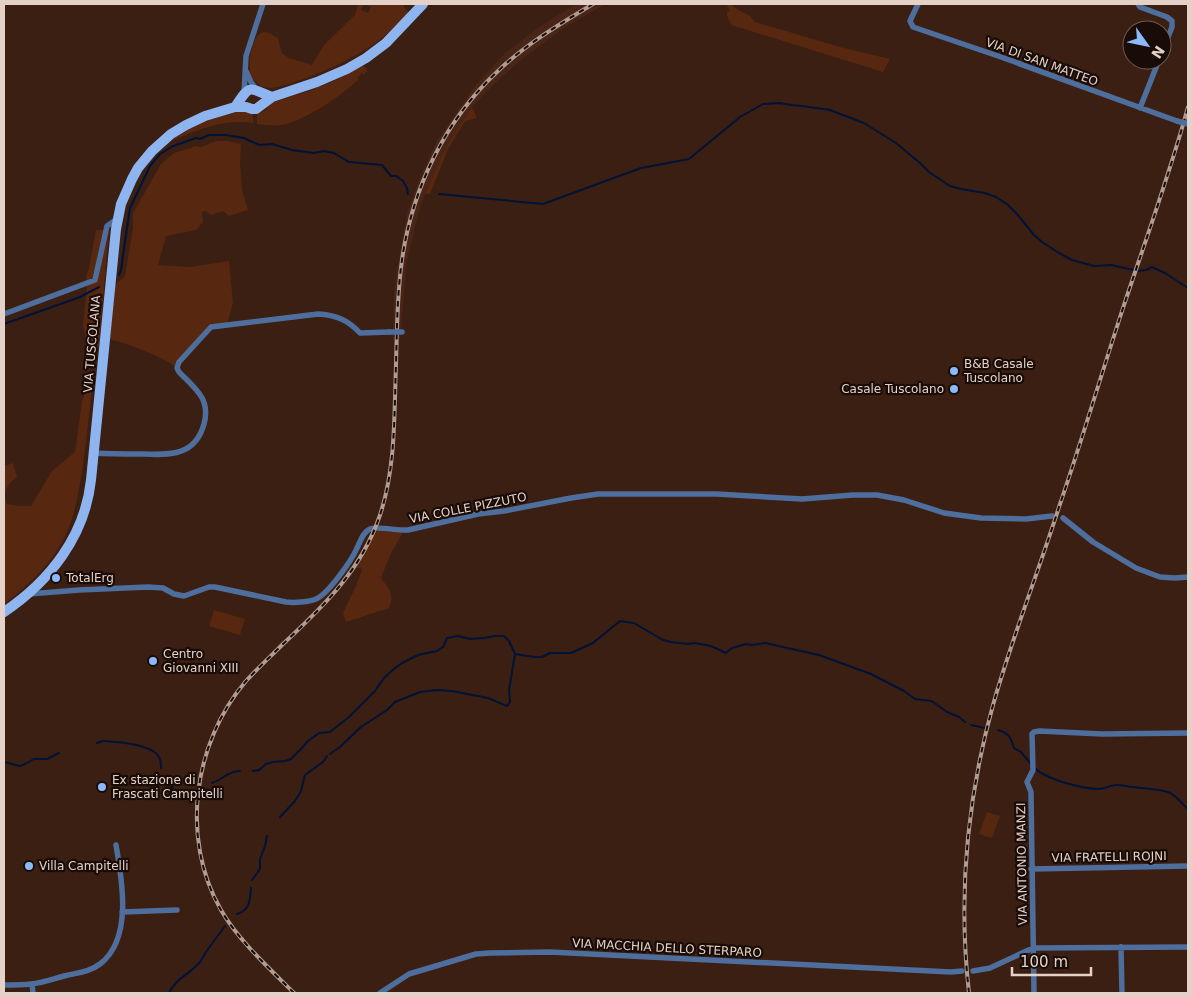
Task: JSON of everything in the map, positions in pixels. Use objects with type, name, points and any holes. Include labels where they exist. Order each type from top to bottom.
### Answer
[{"type":"main road","points":[[243,95],[242,100],[246,107],[254,109],[272,97],[317,82],[347,69],[386,42],[423,4]]},
{"type":"main road","points":[[235,107],[243,95],[250,89],[272,97]]},
{"type":"main road","points":[[258,91],[262,98],[260,105]]},
{"type":"main road","name":"VIA TUSCOLANA","points":[[4,612],[36,587],[57,563],[78,529],[86,508],[94,453],[117,219],[132,179],[156,146],[186,124],[235,107],[246,107]]},
{"type":"street","points":[[243,95],[247,52],[263,4]]},
{"type":"street","name":"VIA DI SAN MATTEO","points":[[918,4],[910,21],[913,27],[1188,124]]},
{"type":"street","points":[[1138,4],[1140,7],[1171,20]]},
{"type":"street","points":[[245,69],[258,91]]},
{"type":"street","points":[[1140,108],[1155,70]]},
{"type":"street","points":[[4,314],[95,280],[107,226],[117,219]]},
{"type":"street","points":[[94,453],[171,454],[184,450],[195,441],[201,432],[205,419],[204,400],[177,368],[179,362],[211,327],[318,314],[332,315],[352,324],[360,333],[402,332]]},
{"type":"street","name":"VIA COLLE PIZZUTO","points":[[27,595],[79,590],[148,587],[165,588],[176,595],[184,596],[209,587],[215,587],[286,602],[316,599],[321,596],[341,573],[354,555],[365,533],[371,528],[408,530],[478,514],[598,494],[712,494],[802,499],[881,495],[961,516],[995,519],[1030,519],[1052,516]]},
{"type":"street","points":[[1063,518],[1093,542],[1140,570],[1158,577],[1188,577]]},
{"type":"street","name":"VIA ANTONIO MANZI","points":[[1034,993],[1031,792],[1027,782],[1033,770],[1032,737],[1034,732],[1102,734],[1188,733]]},
{"type":"street","points":[[4,985],[32,984],[86,970],[100,964],[110,954],[116,944],[122,912],[122,881],[116,845]]},
{"type":"street","name":"VIA FRATELLI ROJNI","points":[[1031,869],[1188,866]]},
{"type":"street","points":[[122,912],[177,910]]},
{"type":"street","points":[[1121,947],[1122,993]]},
{"type":"street","points":[[973,971],[990,968],[1032,948],[1188,947]]},
{"type":"street","name":"VIA MACCHIA DELLO STERPARO","points":[[380,993],[409,974],[473,955],[490,952],[550,952],[951,972],[962,971]]},
{"type":"street","points":[[32,984],[33,993]]},
{"type":"shaded area","points":[[358,4],[364,4],[404,4],[409,13],[377,42],[357,55],[325,70],[273,88],[267,88],[255,81],[250,72],[250,56],[256,37],[260,34],[264,32],[270,33],[278,38],[283,54],[289,58],[312,65],[324,45],[355,15]],"holes":[[[364,4],[371,7],[368,13],[361,10]]]},
{"type":"shaded area","points":[[576,4],[606,4],[565,27],[525,57],[495,83],[472,107],[444,151],[421,205],[415,227],[406,266],[401,332],[393,332],[394,294],[407,213],[421,175],[437,141],[474,87],[505,53],[539,27]]},
{"type":"shaded area","points":[[726,4],[731,4],[750,16],[755,22],[840,47],[890,59],[883,72],[731,25],[727,15],[727,12],[730,11]]},
{"type":"shaded area","points":[[362,66],[367,71],[364,75],[362,73],[357,78],[359,79],[343,93],[322,107],[290,123],[281,125],[257,124],[257,114],[266,110],[270,103],[309,91],[336,80]]},
{"type":"shaded area","points":[[472,107],[477,118],[465,121],[448,149],[430,194],[425,194],[444,151]]},
{"type":"shaded area","points":[[247,109],[253,114],[253,123],[231,122],[221,124],[173,140],[185,130],[195,125]]},
{"type":"shaded area","points":[[216,141],[241,144],[242,190],[248,210],[229,216],[223,211],[211,215],[206,211],[202,212],[203,222],[196,230],[166,236],[158,265],[190,267],[229,261],[233,303],[227,325],[211,327],[177,368],[154,355],[110,339],[114,286],[125,276],[133,228],[133,213],[161,164],[174,153],[196,146],[201,147]]},
{"type":"shaded area","points":[[96,230],[109,230],[99,344],[97,355],[91,363],[83,325],[87,287],[86,276]]},
{"type":"shaded area","points":[[84,374],[93,380],[82,471],[72,520],[62,543],[48,563],[32,581],[4,604],[4,466],[13,463],[17,477],[6,489],[7,504],[31,506],[52,471],[75,452],[82,401],[86,391],[87,377]]},
{"type":"shaded area","points":[[374,532],[403,532],[391,553],[381,578],[389,589],[391,603],[389,608],[346,622],[343,613],[362,570],[361,568],[356,568]]},
{"type":"shaded area","points":[[214,610],[245,619],[240,635],[209,626]]},
{"type":"shaded area","points":[[987,812],[1000,816],[992,838],[979,834]]},
{"type":"waterway","points":[[439,194],[543,204],[641,168],[689,159],[740,117],[763,104],[780,103],[830,110],[864,123],[896,143],[929,172],[950,186],[996,197],[1008,205],[1042,242],[1072,260],[1094,266],[1111,265],[1138,271],[1152,267],[1188,288]]},
{"type":"waterway","points":[[119,275],[130,208],[150,166],[160,154],[173,146],[196,138],[200,139],[209,135],[226,135],[244,138],[259,145],[272,144],[292,150],[314,153],[324,151],[334,153],[349,162],[382,165],[391,176],[396,176],[403,181],[408,194]]},
{"type":"waterway","points":[[4,324],[80,297],[99,287]]},
{"type":"waterway","points":[[253,771],[259,770],[266,764],[291,759],[307,742],[319,733],[330,732],[349,717],[395,668],[418,655],[437,651],[443,647],[447,638],[458,636],[470,639],[504,636],[509,641],[515,654],[542,657],[550,653],[571,653],[593,643],[620,621],[634,623],[663,640],[711,646],[726,653],[732,648],[746,644],[765,643],[819,655],[871,674],[904,691],[915,699],[931,701],[965,722]]},
{"type":"waterway","points":[[330,754],[361,727],[387,710],[395,702],[420,692],[452,691],[488,698],[507,706],[510,702],[509,690],[515,654]]},
{"type":"waterway","points":[[971,725],[985,728]]},
{"type":"waterway","points":[[998,730],[1007,734],[1014,748],[1021,752],[1031,764]]},
{"type":"waterway","points":[[97,743],[103,741],[142,746],[159,757],[161,768]]},
{"type":"waterway","points":[[4,762],[20,766],[34,759],[47,759],[59,753]]},
{"type":"waterway","points":[[280,817],[295,801],[301,791],[305,775],[323,762],[327,756]]},
{"type":"waterway","points":[[1034,767],[1046,776],[1084,787],[1099,789],[1115,785],[1168,792],[1174,795],[1188,809]]},
{"type":"waterway","points":[[212,783],[232,772],[240,771]]},
{"type":"waterway","points":[[170,783],[179,795],[186,798],[194,798]]},
{"type":"waterway","points":[[252,880],[260,868],[260,859],[267,836]]},
{"type":"waterway","points":[[237,914],[247,907],[251,888]]},
{"type":"waterway","points":[[169,993],[175,984],[200,962],[225,926]]},
{"type":"railway","points":[[294,993],[236,932],[221,910],[208,882],[200,853],[197,823],[198,792],[204,762],[214,733],[228,706],[246,681],[340,586],[363,553],[380,515],[392,459],[399,286],[402,260],[414,207],[434,157],[462,111],[498,71],[532,43],[593,4]]},
{"type":"railway","points":[[969,993],[964,920],[967,848],[971,812],[984,740],[1008,655],[1051,532],[1166,181],[1188,107]]},
{"type":"place","name":"B&B Casale Tuscolano","points":[[954,371]]},
{"type":"place","name":"Casale Tuscolano","points":[[954,389]]},
{"type":"place","name":"TotalErg","points":[[56,578]]},
{"type":"place","name":"Centro Giovanni XIII","points":[[153,661]]},
{"type":"place","name":"Ex stazione di Frascati Campitelli","points":[[102,787]]},
{"type":"place","name":"Villa Campitelli","points":[[29,866]]}]
